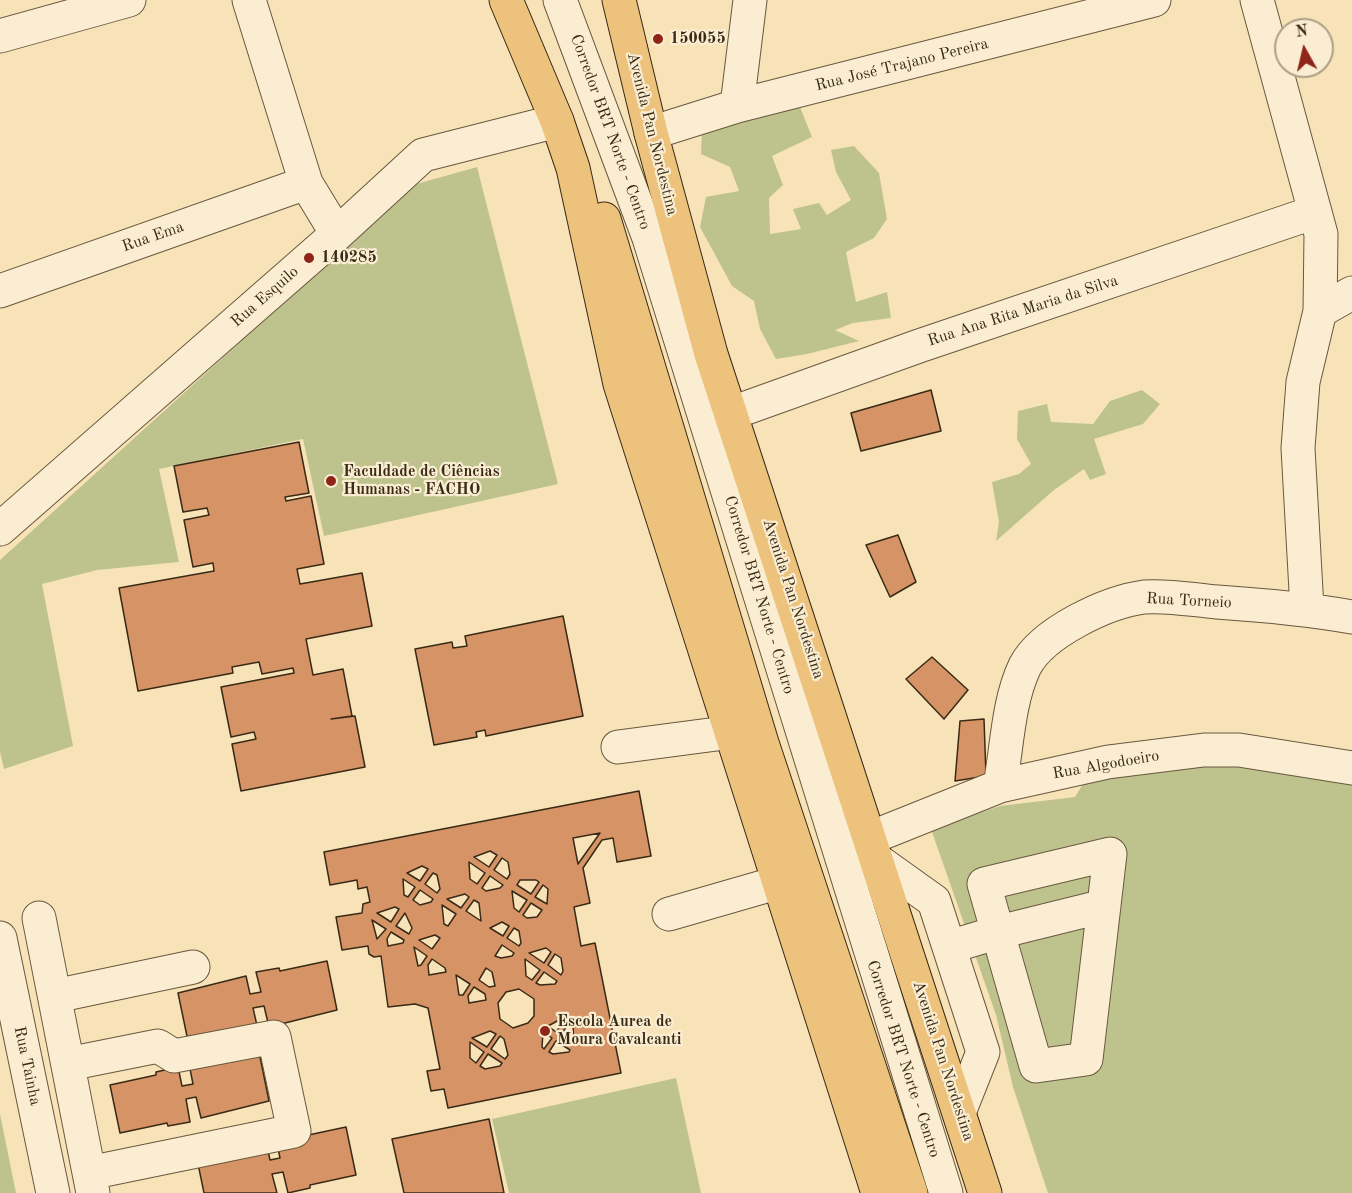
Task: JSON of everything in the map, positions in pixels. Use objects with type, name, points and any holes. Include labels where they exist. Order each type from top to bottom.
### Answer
[{"type":"highway","points":[[506,0],[557,121],[573,168],[620,384],[878,1193]]},
{"type":"highway","name":"Avenida Pan Nordestina","points":[[619,0],[651,133],[711,354],[960,1110],[985,1193]]},
{"type":"highway","points":[[573,168],[589,184],[613,246],[663,422],[758,732],[911,1193]]},
{"type":"street","points":[[0,36],[129,0]]},
{"type":"street","points":[[249,0],[306,183],[337,234]]},
{"type":"street","name":"Corredor BRT Norte - Centro","points":[[560,0],[649,238],[946,1193]]},
{"type":"street","points":[[737,106],[750,0]]},
{"type":"street","name":"Rua José Trajano Pereira","points":[[651,133],[737,106],[1154,0]]},
{"type":"street","points":[[1257,0],[1322,244],[1320,311],[1303,382],[1298,448],[1307,609]]},
{"type":"street","name":"Rua Esquilo","points":[[0,529],[337,234],[423,155],[557,121]]},
{"type":"street","name":"Rua Ema","points":[[0,291],[306,183]]},
{"type":"street","name":"Rua Ana Rita Maria da Silva","points":[[732,413],[919,346],[1315,212]]},
{"type":"street","points":[[1320,311],[1352,293]]},
{"type":"street","name":"Rua Torneio","points":[[1000,786],[1017,691],[1024,668],[1052,635],[1088,615],[1147,597],[1307,609],[1352,617]]},
{"type":"street","points":[[618,747],[732,732]]},
{"type":"street","name":"Rua Algodoeiro","points":[[874,850],[1000,786],[1108,762],[1204,750],[1239,750],[1352,768]]},
{"type":"street","points":[[874,850],[934,901],[983,1052],[960,1110]]},
{"type":"street","points":[[1110,854],[1086,1059],[1036,1066],[999,932],[984,884],[1110,854]]},
{"type":"street","points":[[669,914],[780,882]]},
{"type":"street","points":[[949,947],[1104,906]]},
{"type":"street","points":[[39,918],[91,1183],[294,1131],[274,1037],[174,1056],[158,1046],[68,1065]]},
{"type":"street","name":"Rua Tainha","points":[[0,942],[53,1193]]},
{"type":"street","points":[[55,996],[193,967]]},
{"type":"green space","points":[[800,107],[812,137],[772,156],[783,185],[769,198],[770,234],[801,229],[793,209],[819,203],[827,215],[851,200],[836,172],[831,150],[854,146],[879,173],[887,219],[874,238],[846,252],[856,302],[887,292],[891,318],[853,323],[835,330],[859,341],[776,359],[760,329],[754,301],[732,286],[700,227],[706,197],[739,191],[730,167],[701,154],[702,130]]},
{"type":"green space","points":[[477,167],[558,484],[324,536],[303,439],[159,469],[179,562],[97,570],[42,584],[73,746],[4,769],[0,752],[0,560],[413,185]]},
{"type":"green space","points":[[1142,390],[1160,404],[1143,424],[1094,439],[1106,474],[1090,480],[1084,469],[1054,490],[996,541],[999,522],[992,482],[1019,474],[1031,464],[1017,439],[1018,411],[1047,404],[1051,422],[1093,424],[1110,401]]},
{"type":"green space","points":[[1168,757],[1352,777],[1352,1193],[1048,1193],[1013,1087],[996,1015],[931,829],[1000,806],[1075,797],[1089,774]]},
{"type":"green space","points":[[676,1078],[701,1193],[509,1193],[492,1119]]},
{"type":"green space","points":[[0,1114],[16,1193],[0,1193]]},
{"type":"building","points":[[931,390],[941,431],[861,451],[851,413]]},
{"type":"building","points":[[299,442],[309,493],[285,497],[286,501],[311,496],[324,564],[297,569],[300,584],[362,573],[372,626],[306,639],[313,675],[343,669],[352,716],[331,719],[355,716],[365,767],[241,791],[232,744],[256,739],[254,732],[231,737],[221,687],[294,673],[293,668],[262,674],[259,662],[232,667],[233,673],[138,691],[119,588],[214,571],[213,563],[193,567],[184,520],[209,515],[207,508],[183,512],[174,466]]},
{"type":"building","points":[[898,535],[916,582],[890,597],[866,545]]},
{"type":"building","points":[[563,616],[583,716],[486,736],[485,730],[476,732],[477,737],[434,745],[415,649],[452,642],[453,648],[467,646],[465,636]]},
{"type":"building","points":[[932,657],[968,690],[944,719],[906,679]]},
{"type":"building","points":[[984,719],[986,776],[955,781],[960,721]]},
{"type":"building","points":[[639,791],[651,856],[617,862],[613,838],[602,840],[583,868],[590,903],[574,907],[581,946],[595,943],[621,1073],[448,1108],[444,1089],[431,1091],[427,1071],[440,1069],[428,1008],[415,1004],[388,1007],[381,956],[374,957],[369,954],[368,946],[342,950],[336,917],[362,913],[363,904],[370,902],[367,887],[358,889],[357,880],[330,885],[324,852]],"holes":[[[600,833],[578,864],[573,838]],[[490,851],[497,855],[489,867],[474,857]],[[502,858],[508,862],[510,874],[507,879],[494,870]],[[469,862],[485,873],[477,884],[470,879]],[[422,866],[428,869],[420,881],[407,873]],[[433,873],[437,875],[440,889],[437,893],[425,884]],[[490,876],[503,885],[500,888],[486,891],[482,888]],[[403,879],[415,887],[408,897],[404,895]],[[520,880],[536,880],[539,882],[531,894],[517,885]],[[543,885],[548,889],[547,904],[535,897]],[[420,890],[433,899],[431,902],[420,905],[413,900]],[[512,891],[527,900],[519,912],[514,908]],[[465,894],[469,897],[461,908],[447,899]],[[474,900],[479,903],[481,921],[466,911]],[[531,903],[542,910],[537,917],[527,918],[523,915]],[[442,905],[456,914],[448,926],[444,924]],[[395,907],[399,909],[391,922],[377,913]],[[405,913],[412,928],[409,934],[396,926]],[[372,920],[386,929],[377,939]],[[502,922],[509,926],[503,936],[490,928]],[[514,928],[519,931],[521,943],[519,946],[507,938]],[[391,932],[404,940],[403,943],[388,946],[387,939]],[[435,935],[440,938],[432,949],[419,940]],[[502,945],[514,953],[512,956],[501,958],[495,956]],[[414,947],[427,956],[418,966]],[[546,948],[551,952],[544,963],[529,953]],[[555,954],[561,958],[563,971],[561,975],[548,965]],[[432,959],[445,968],[446,972],[429,975],[428,965]],[[525,959],[540,970],[532,980],[526,976]],[[486,968],[492,972],[495,986],[489,987],[479,980]],[[544,972],[557,981],[555,984],[536,983]],[[456,975],[470,984],[463,995],[459,995]],[[474,987],[485,994],[486,1000],[469,1003],[468,996]],[[519,989],[534,999],[534,1016],[528,1023],[513,1028],[500,1019],[498,1003],[506,992]],[[561,1019],[564,1021],[556,1032],[548,1026]],[[568,1024],[573,1027],[574,1043],[561,1035]],[[490,1031],[496,1034],[487,1047],[472,1038]],[[543,1032],[552,1038],[544,1049],[542,1047]],[[500,1036],[504,1039],[508,1055],[505,1059],[491,1049]],[[556,1041],[570,1050],[569,1052],[553,1054],[549,1052]],[[470,1042],[484,1052],[476,1063],[470,1058]],[[488,1054],[502,1063],[500,1066],[485,1069],[480,1066]]]},
{"type":"building","points":[[327,961],[337,1010],[269,1027],[264,1006],[253,1008],[258,1030],[188,1041],[178,993],[246,976],[250,994],[261,992],[256,972],[279,968],[280,971]]},
{"type":"building","points":[[259,1052],[269,1101],[201,1118],[196,1097],[186,1099],[190,1122],[168,1126],[167,1123],[120,1133],[110,1085],[156,1075],[156,1072],[178,1067],[182,1086],[193,1084],[189,1064]]},
{"type":"building","points":[[489,1119],[504,1193],[404,1193],[392,1139]]},
{"type":"building","points":[[346,1127],[356,1175],[310,1185],[310,1188],[288,1193],[283,1172],[272,1174],[277,1193],[204,1193],[197,1159],[266,1141],[270,1160],[280,1158],[276,1138],[299,1137]]},
{"type":"place","name":"150055","points":[[658,39]]},
{"type":"place","name":"140285","points":[[309,258]]},
{"type":"place","name":"Faculdade de Ciências Humanas - FACHO","points":[[331,481]]},
{"type":"place","name":"Escola Aurea de Moura Cavalcanti","points":[[545,1031]]}]
